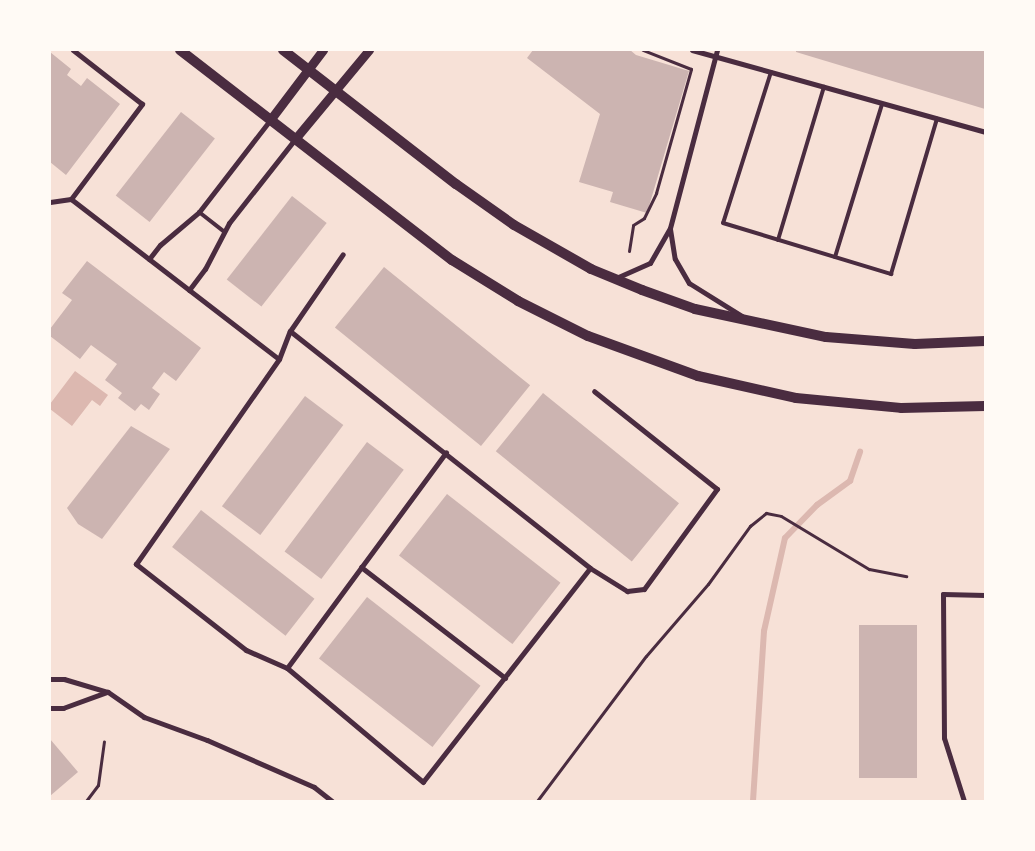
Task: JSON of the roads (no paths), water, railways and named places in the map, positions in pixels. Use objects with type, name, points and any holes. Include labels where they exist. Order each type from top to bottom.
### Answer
[{"type":"main road","points":[[180,50],[420,237],[485,282],[554,320],[623,351],[728,385],[796,398],[900,408],[985,406]]},
{"type":"main road","points":[[283,50],[490,208],[542,243],[613,279],[695,310],[826,337],[885,343],[985,341]]},
{"type":"street","points":[[50,202],[71,199],[142,104],[74,50]]},
{"type":"street","points":[[149,259],[160,244],[199,212],[323,50]]},
{"type":"street","points":[[188,290],[205,269],[224,231],[368,50]]},
{"type":"street","points":[[692,50],[985,132]]},
{"type":"street","points":[[613,279],[636,272],[650,263],[670,228],[717,50]]},
{"type":"street","points":[[71,199],[279,359]]},
{"type":"street","points":[[670,228],[675,259],[688,282],[757,324]]},
{"type":"street","points":[[343,254],[290,331],[279,359],[136,564],[246,650],[287,668],[423,782],[590,568]]},
{"type":"street","points":[[290,331],[446,452],[590,568],[627,591],[644,589],[717,489],[594,392]]},
{"type":"street","points":[[287,668],[446,452]]},
{"type":"street","points":[[361,567],[505,678]]},
{"type":"street","points":[[964,801],[944,738],[943,594],[985,595]]},
{"type":"street","points":[[50,679],[64,679],[108,692],[144,717],[314,786],[332,801]]},
{"type":"street","points":[[50,708],[63,708],[108,692]]},
{"type":"lane","points":[[771,72],[723,222],[891,274],[937,119]]},
{"type":"lane","points":[[778,240],[824,87]]},
{"type":"lane","points":[[835,257],[882,104]]},
{"type":"lane","points":[[199,212],[224,231]]},
{"type":"waterway","points":[[753,801],[764,631],[785,538],[817,505],[850,481],[860,452]]}]
